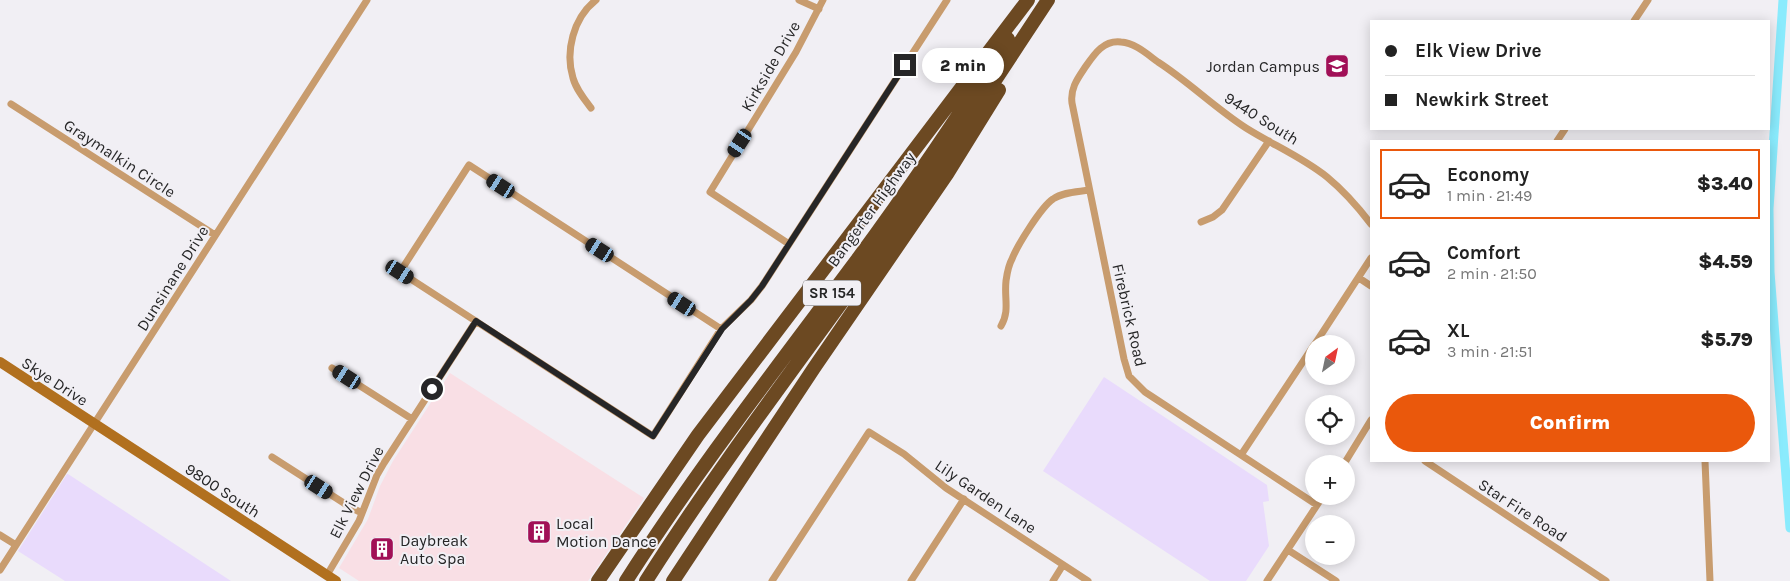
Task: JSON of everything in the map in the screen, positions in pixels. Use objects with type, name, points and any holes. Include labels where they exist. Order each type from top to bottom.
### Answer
[{"type":"highway","points":[[598,581],[698,435],[1028,0]]},
{"type":"highway","name":"Bangerter Highway","points":[[626,581],[710,458],[909,187],[1032,0]]},
{"type":"highway","points":[[674,581],[814,368],[947,174],[1050,0]]},
{"type":"highway","name":"Bangerter Highway","points":[[646,581],[700,499],[908,210],[1050,0]]},
{"type":"main road","name":"Skye Drive","points":[[0,362],[94,424]]},
{"type":"main road","name":"9800 South","points":[[94,424],[336,581]]},
{"type":"street","name":"Dunsinane Drive","points":[[0,570],[366,0]]},
{"type":"street","points":[[591,108],[580,94],[573,79],[570,51],[572,37],[578,24],[584,13],[596,0]]},
{"type":"street","points":[[799,0],[819,9]]},
{"type":"street","name":"Kirkside Drive","points":[[789,244],[710,192],[771,94],[823,0]]},
{"type":"street","points":[[722,329],[468,165],[400,272],[653,436],[722,329],[762,286],[947,0]]},
{"type":"street","points":[[1635,20],[1648,0]]},
{"type":"street","name":"9440 South","points":[[1102,46],[1118,42],[1134,46],[1180,77],[1234,120],[1304,160],[1348,196],[1370,223]]},
{"type":"street","name":"Firebrick Road","points":[[1102,46],[1095,53],[1075,83],[1071,95],[1125,365],[1129,376],[1145,392],[1305,497]]},
{"type":"street","name":"Graymalkin Circle","points":[[11,104],[215,235]]},
{"type":"street","points":[[1201,222],[1213,217],[1222,210],[1269,140]]},
{"type":"street","points":[[1001,326],[1006,311],[1005,288],[1014,253],[1050,201],[1064,194],[1089,190]]},
{"type":"street","points":[[1321,335],[1370,260]]},
{"type":"street","points":[[1358,278],[1370,285]]},
{"type":"street","name":"Elk View Drive","points":[[327,575],[355,529],[377,475],[476,321]]},
{"type":"street","points":[[1241,455],[1305,359]]},
{"type":"street","points":[[332,368],[412,419]]},
{"type":"street","points":[[1350,455],[1370,424]]},
{"type":"street","name":"Lily Garden Lane","points":[[772,581],[869,432],[904,454],[939,483],[1088,581]]},
{"type":"street","points":[[272,457],[362,513]]},
{"type":"street","name":"Star Fire Road","points":[[1427,462],[1606,581]]},
{"type":"street","points":[[1705,462],[1710,581]]},
{"type":"street","points":[[911,581],[964,499]]},
{"type":"street","points":[[1267,581],[1317,505]]},
{"type":"street","points":[[0,535],[16,546]]},
{"type":"street","points":[[1288,550],[1336,581]]},
{"type":"street","points":[[1053,581],[1063,565]]},
{"type":"shaded area","points":[[450,373],[644,498],[588,581],[359,581],[339,568],[368,519],[380,486],[393,461]]},
{"type":"shaded area","points":[[1104,377],[1267,485],[1269,501],[1263,502],[1269,546],[1246,581],[1210,581],[1043,471]]},
{"type":"shaded area","points":[[67,474],[231,581],[65,581],[18,551]]},
{"type":"waterway","points":[[1770,194],[1783,0]]},
{"type":"waterway","points":[[1770,272],[1790,528]]},
{"type":"place","name":"Jordan Campus","points":[[1337,66]]},
{"type":"place","name":"Local Motion Dance","points":[[539,532]]},
{"type":"place","name":"Daybreak Auto Spa","points":[[382,549]]},
{"type":"route","points":[[432,389],[476,321],[653,436],[722,329],[757,294],[905,65]]}]
